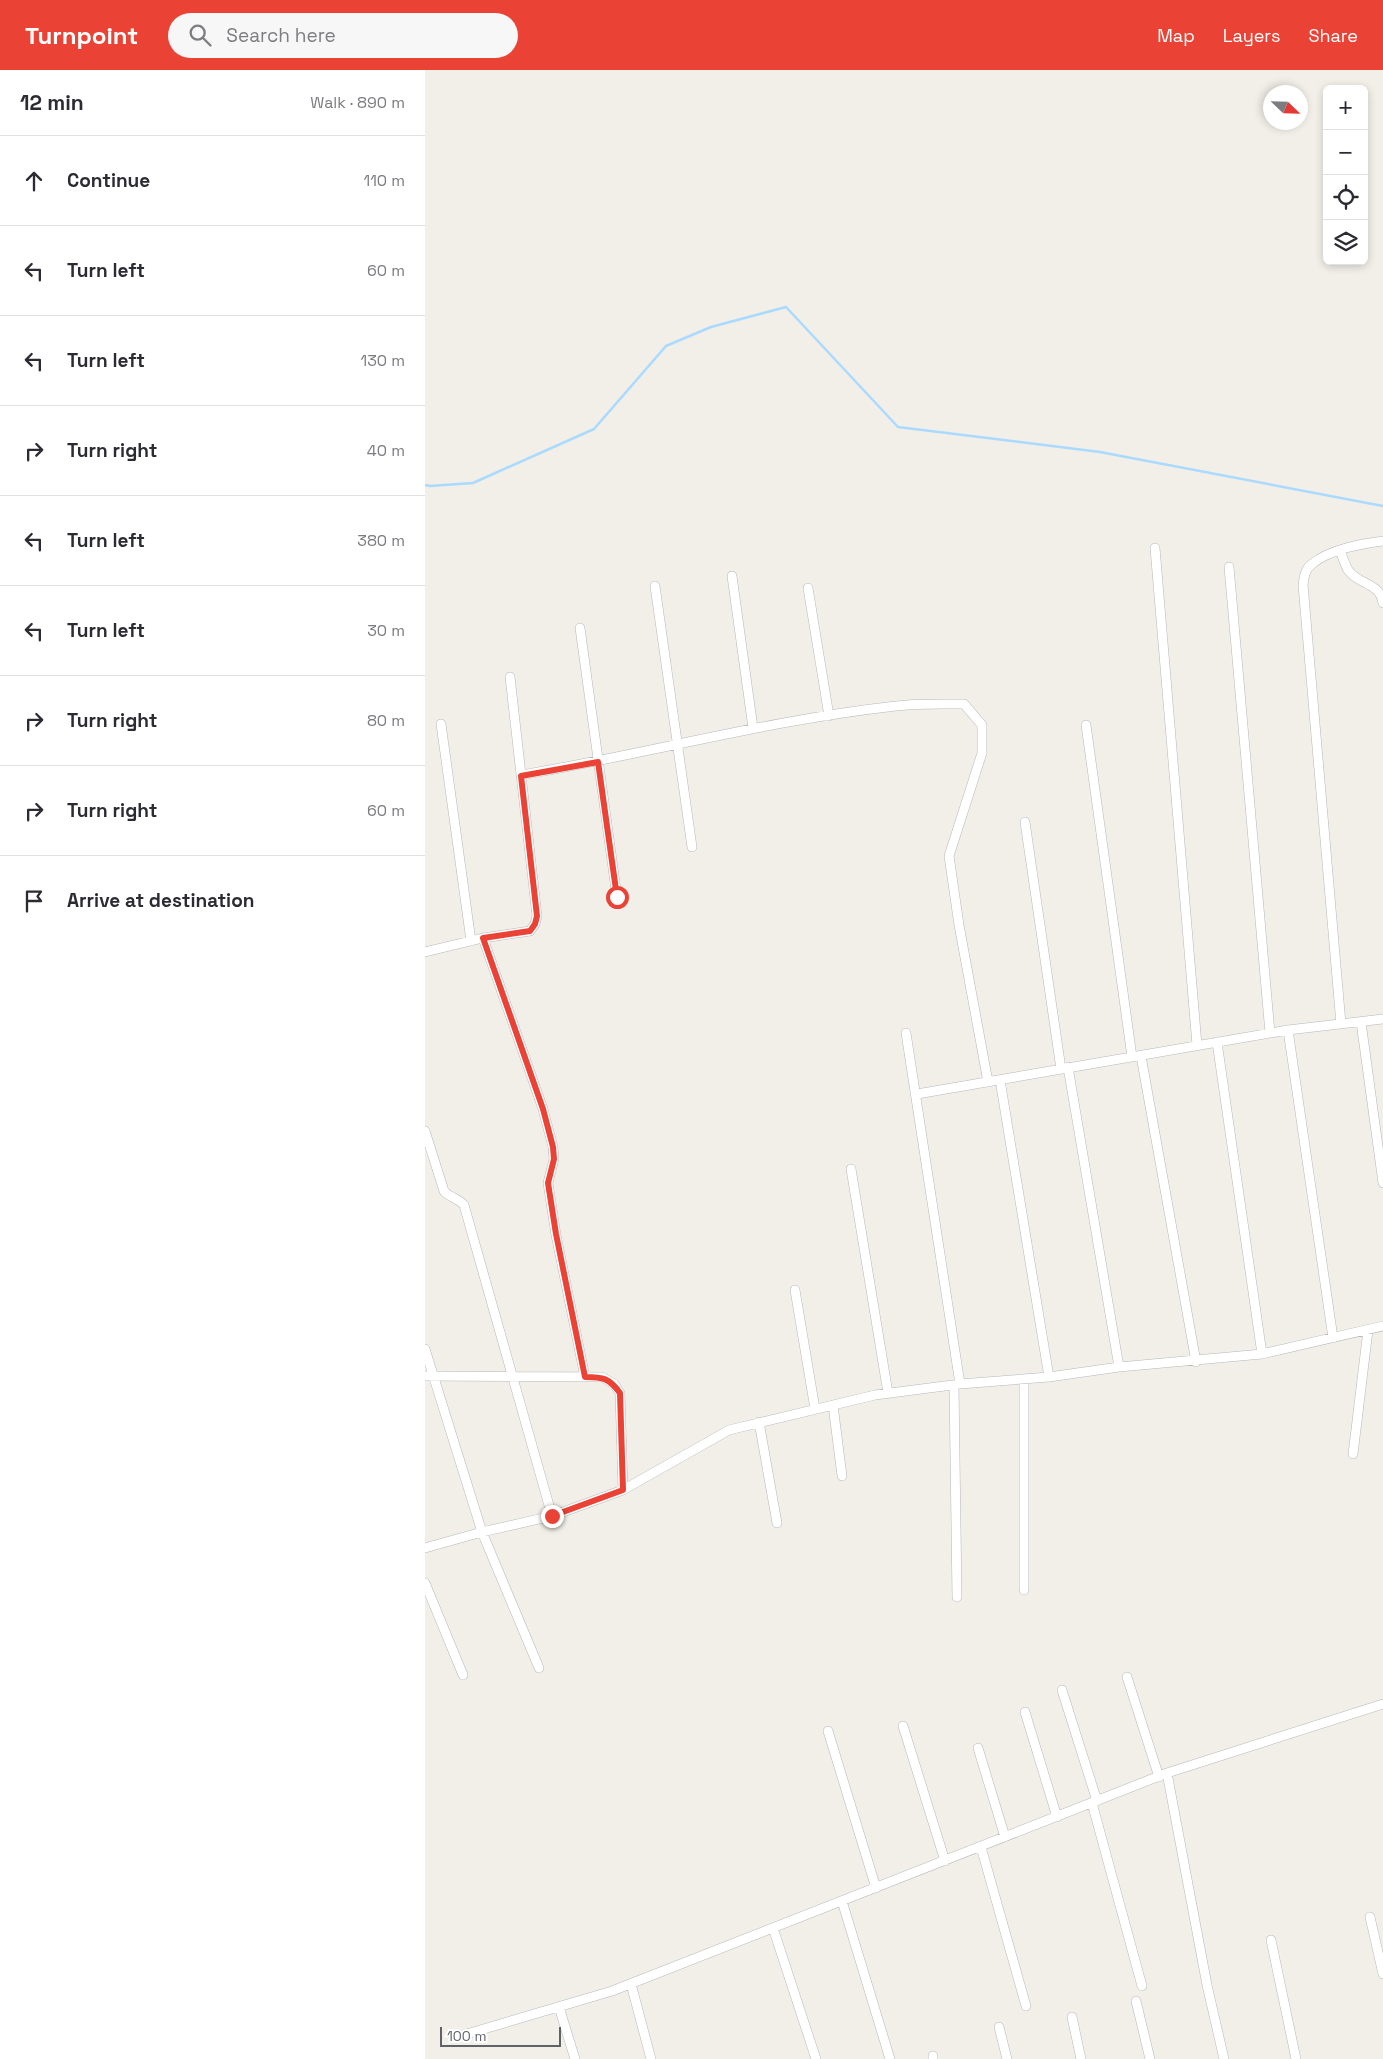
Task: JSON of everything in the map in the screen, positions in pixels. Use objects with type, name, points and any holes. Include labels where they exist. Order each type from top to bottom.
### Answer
[{"type":"street","points":[[1341,1024],[1303,585],[1304,575],[1311,564],[1329,554],[1383,541]]},
{"type":"street","points":[[1155,548],[1197,1046]]},
{"type":"street","points":[[1341,551],[1348,570],[1375,588],[1382,597],[1383,603]]},
{"type":"street","points":[[1229,567],[1270,1033]]},
{"type":"street","points":[[731,576],[753,728]]},
{"type":"street","points":[[655,586],[693,847]]},
{"type":"street","points":[[808,588],[829,716]]},
{"type":"street","points":[[580,628],[617,897]]},
{"type":"street","points":[[425,952],[483,938],[530,931],[535,924],[537,916],[509,677]]},
{"type":"street","points":[[521,776],[598,762],[753,728],[897,705],[964,704],[982,725],[982,753],[949,856],[959,925],[988,1082]]},
{"type":"street","points":[[441,724],[471,941]]},
{"type":"street","points":[[1086,725],[1137,1057],[1196,1362]]},
{"type":"street","points":[[1025,822],[1065,1068],[1119,1367]]},
{"type":"street","points":[[483,938],[543,1109],[553,1147],[554,1159],[548,1183],[556,1234],[585,1377]]},
{"type":"street","points":[[917,1094],[1288,1030],[1383,1019]]},
{"type":"street","points":[[1361,1022],[1383,1183]]},
{"type":"street","points":[[1288,1030],[1333,1338]]},
{"type":"street","points":[[906,1033],[917,1094],[957,1384],[957,1597]]},
{"type":"street","points":[[1217,1042],[1262,1354]]},
{"type":"street","points":[[1000,1080],[1049,1377]]},
{"type":"street","points":[[425,1131],[444,1191],[448,1196],[456,1199],[464,1206],[552,1516]]},
{"type":"street","points":[[851,1169],[887,1393]]},
{"type":"street","points":[[795,1290],[815,1409]]},
{"type":"street","points":[[425,1548],[482,1532],[552,1516],[623,1490],[729,1430],[815,1409],[887,1393],[957,1384],[1049,1377],[1119,1367],[1196,1362],[1262,1354],[1383,1326]]},
{"type":"street","points":[[1353,1454],[1368,1330]]},
{"type":"street","points":[[425,1349],[430,1376],[482,1532],[539,1668]]},
{"type":"street","points":[[430,1376],[602,1377],[613,1384],[620,1393],[623,1490]]},
{"type":"street","points":[[1024,1379],[1024,1590]]},
{"type":"street","points":[[833,1405],[842,1476]]},
{"type":"street","points":[[759,1422],[777,1523]]},
{"type":"street","points":[[425,1583],[463,1676]]},
{"type":"street","points":[[1127,1677],[1163,1775],[1223,2059]]},
{"type":"street","points":[[1062,1690],[1094,1802],[1141,1986]]},
{"type":"street","points":[[460,2036],[631,1984],[1163,1775],[1383,1704]]},
{"type":"street","points":[[1025,1712],[1057,1817]]},
{"type":"street","points":[[903,1726],[945,1861]]},
{"type":"street","points":[[828,1731],[877,1888]]},
{"type":"street","points":[[978,1748],[1005,1837]]},
{"type":"street","points":[[981,1847],[1027,2006]]},
{"type":"street","points":[[842,1901],[890,2059]]},
{"type":"street","points":[[1370,1917],[1380,1945],[1383,1974]]},
{"type":"street","points":[[773,1928],[816,2059]]},
{"type":"street","points":[[1271,1940],[1296,2059]]},
{"type":"street","points":[[631,1984],[651,2059]]},
{"type":"street","points":[[1136,2001],[1151,2059]]},
{"type":"street","points":[[559,2007],[575,2059]]},
{"type":"street","points":[[1072,2017],[1081,2059]]},
{"type":"street","points":[[999,2027],[1007,2059]]},
{"type":"waterway","points":[[425,485],[473,483],[594,429],[666,346],[711,327],[786,307],[898,427],[1100,452],[1383,506]]},
{"type":"route","points":[[552,1516],[623,1490],[620,1393],[613,1384],[602,1377],[585,1377],[556,1234],[548,1183],[554,1159],[553,1147],[543,1109],[483,938],[530,931],[535,924],[537,916],[521,776],[598,762],[617,897]]}]
